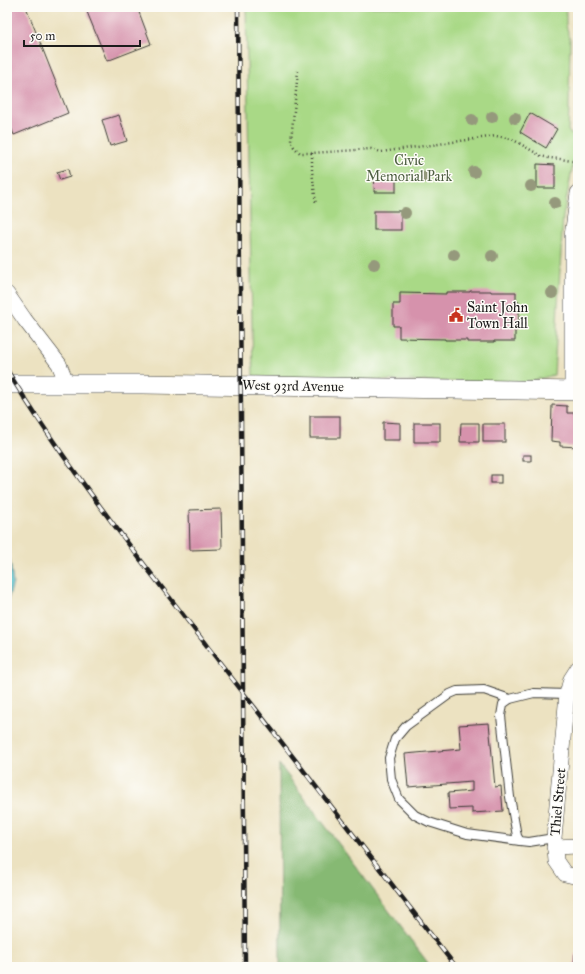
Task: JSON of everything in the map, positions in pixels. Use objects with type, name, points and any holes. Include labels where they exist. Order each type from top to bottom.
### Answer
[{"type":"street","points":[[575,390],[575,294],[572,236],[578,193]]},
{"type":"street","points":[[7,294],[59,364],[67,384]]},
{"type":"street","name":"West 93rd Avenue","points":[[7,384],[575,390]]},
{"type":"street","name":"Thiel Street","points":[[578,668],[570,679],[567,694],[554,842],[556,861],[565,874],[578,877]]},
{"type":"street","points":[[554,842],[578,846]]},
{"type":"lane","points":[[510,699],[484,690],[457,691],[450,694],[406,726],[395,739],[389,758],[391,779],[399,799],[415,815],[429,822],[468,834],[529,842],[554,842]]},
{"type":"lane","points":[[520,841],[517,836],[510,798],[501,716],[502,704],[510,699],[534,693],[567,694]]},
{"type":"path","points":[[298,71],[291,140],[294,147],[300,153],[371,149],[381,152],[496,136],[512,139],[541,156],[578,162]]},
{"type":"path","points":[[312,153],[312,171],[316,204]]},
{"type":"green space","name":"Civic Memorial Park","points":[[246,7],[566,7],[566,25],[570,39],[568,131],[577,138],[577,144],[563,217],[554,375],[523,383],[253,378]]},
{"type":"green space","points":[[279,764],[431,967],[280,967]]},
{"type":"water","points":[[7,548],[13,583],[7,603]]},
{"type":"building","points":[[7,7],[26,7],[68,113],[14,135],[7,117]]},
{"type":"building","points":[[85,7],[137,7],[151,44],[107,61]]},
{"type":"building","points":[[530,113],[557,129],[546,148],[520,132]]},
{"type":"building","points":[[119,115],[127,141],[110,146],[102,120]]},
{"type":"building","points":[[537,164],[555,165],[555,188],[537,188]]},
{"type":"building","points":[[68,169],[70,177],[60,180],[57,172]]},
{"type":"building","points":[[375,176],[396,176],[396,192],[374,192]]},
{"type":"building","points":[[374,211],[401,211],[401,230],[374,230]]},
{"type":"building","name":"Saint John Town Hall","points":[[446,292],[516,292],[516,302],[519,302],[519,329],[515,329],[515,341],[467,342],[467,340],[399,338],[399,326],[393,326],[393,304],[400,304],[400,293],[446,294]]},
{"type":"building","points":[[552,405],[567,406],[567,413],[578,413],[578,447],[560,446],[560,442],[551,441]]},
{"type":"building","points":[[310,416],[340,416],[340,438],[310,438]]},
{"type":"building","points":[[383,422],[400,423],[400,440],[383,440]]},
{"type":"building","points":[[414,423],[440,423],[440,442],[414,442]]},
{"type":"building","points":[[461,423],[479,423],[479,442],[460,442]]},
{"type":"building","points":[[483,424],[505,424],[505,442],[483,442]]},
{"type":"building","points":[[523,455],[531,455],[531,461],[523,461]]},
{"type":"building","points":[[491,475],[501,475],[501,483],[491,483]]},
{"type":"building","points":[[221,509],[222,549],[190,550],[189,510]]},
{"type":"building","points":[[489,723],[495,787],[501,786],[503,811],[472,813],[472,808],[449,809],[448,793],[472,791],[472,782],[408,787],[405,754],[461,749],[459,725]]},
{"type":"building","points":[[575,954],[578,954],[578,967],[574,967]]},
{"type":"railway","points":[[238,7],[245,967]]},
{"type":"railway","points":[[7,370],[53,441],[103,511],[456,967]]},
{"type":"place","name":"Saint John Town Hall","points":[[456,315]]}]
